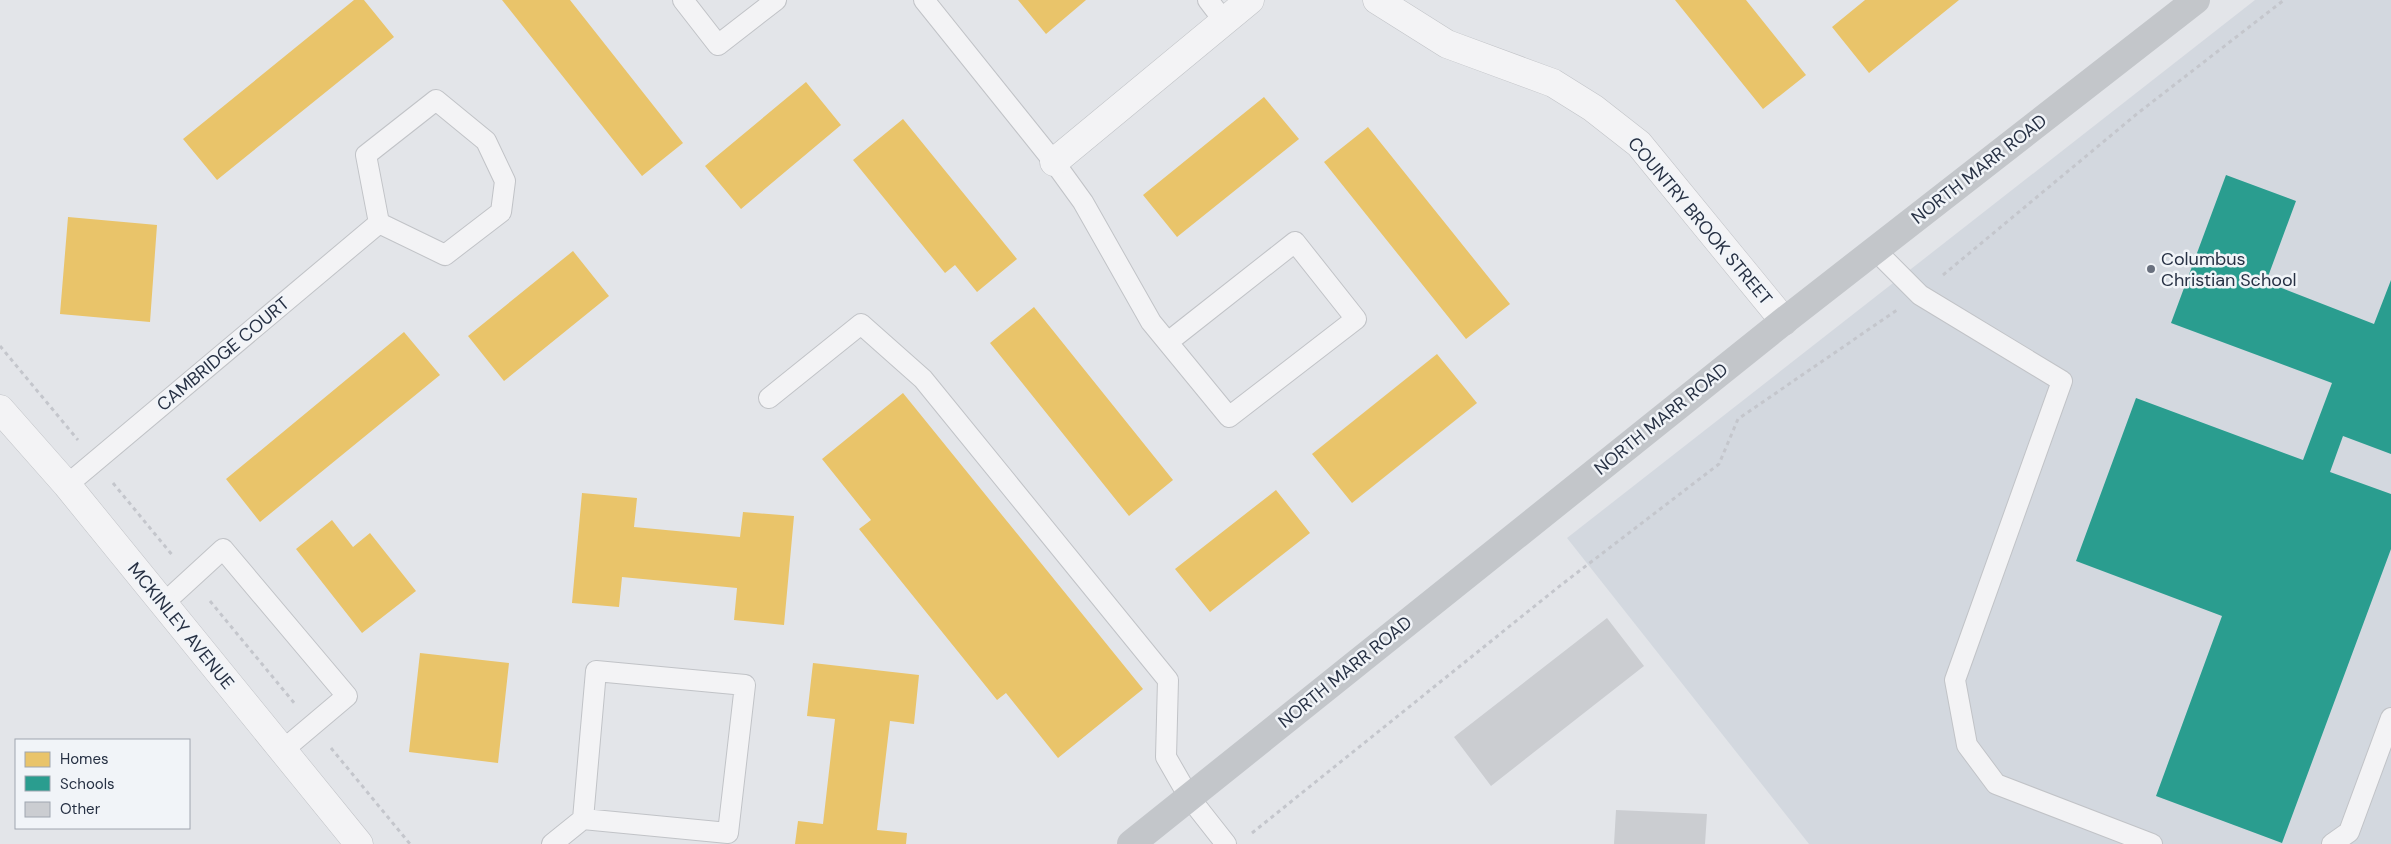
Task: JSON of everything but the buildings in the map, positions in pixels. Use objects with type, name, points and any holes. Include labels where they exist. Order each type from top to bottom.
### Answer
[{"type":"street","points":[[1054,162],[1250,0]]},
{"type":"street","name":"COUNTRY BROOK STREET","points":[[1376,0],[1447,44],[1552,83],[1601,114],[1639,144],[1784,321]]},
{"type":"street","name":"NORTH MARR ROAD","points":[[1131,844],[1784,321],[2196,0]]},
{"type":"street","name":"MCKINLEY AVENUE","points":[[0,409],[67,485],[359,844]]},
{"type":"lane","points":[[682,0],[718,45],[776,0]]},
{"type":"lane","points":[[924,0],[1054,162],[1083,202],[1151,322],[1229,417],[1356,319],[1295,242],[1168,342]]},
{"type":"lane","points":[[1208,0],[1224,21]]},
{"type":"lane","points":[[436,100],[486,140],[506,181],[501,212],[445,255],[378,223],[366,155],[436,100]]},
{"type":"lane","name":"CAMBRIDGE COURT","points":[[67,485],[378,223]]},
{"type":"lane","points":[[1875,250],[1920,294],[2062,381],[1956,680],[1966,745],[1996,784],[2152,844]]},
{"type":"lane","points":[[769,398],[861,324],[922,379],[1168,680],[1166,757],[1190,797],[1226,844]]},
{"type":"lane","points":[[163,604],[223,549],[348,696],[283,750]]},
{"type":"lane","points":[[552,844],[583,819],[728,833],[744,685],[596,671],[583,819]]},
{"type":"lane","points":[[2332,844],[2349,832],[2391,718]]},
{"type":"path","points":[[1246,838],[1554,591],[1719,464],[1738,419],[1920,294],[2138,113],[2284,0]]},
{"type":"shaded area","name":"Columbus Christian School","points":[[2255,0],[2391,0],[2391,844],[1809,844],[1567,538]]},
{"type":"place","name":"Columbus Christian School","points":[[2151,269]]}]
